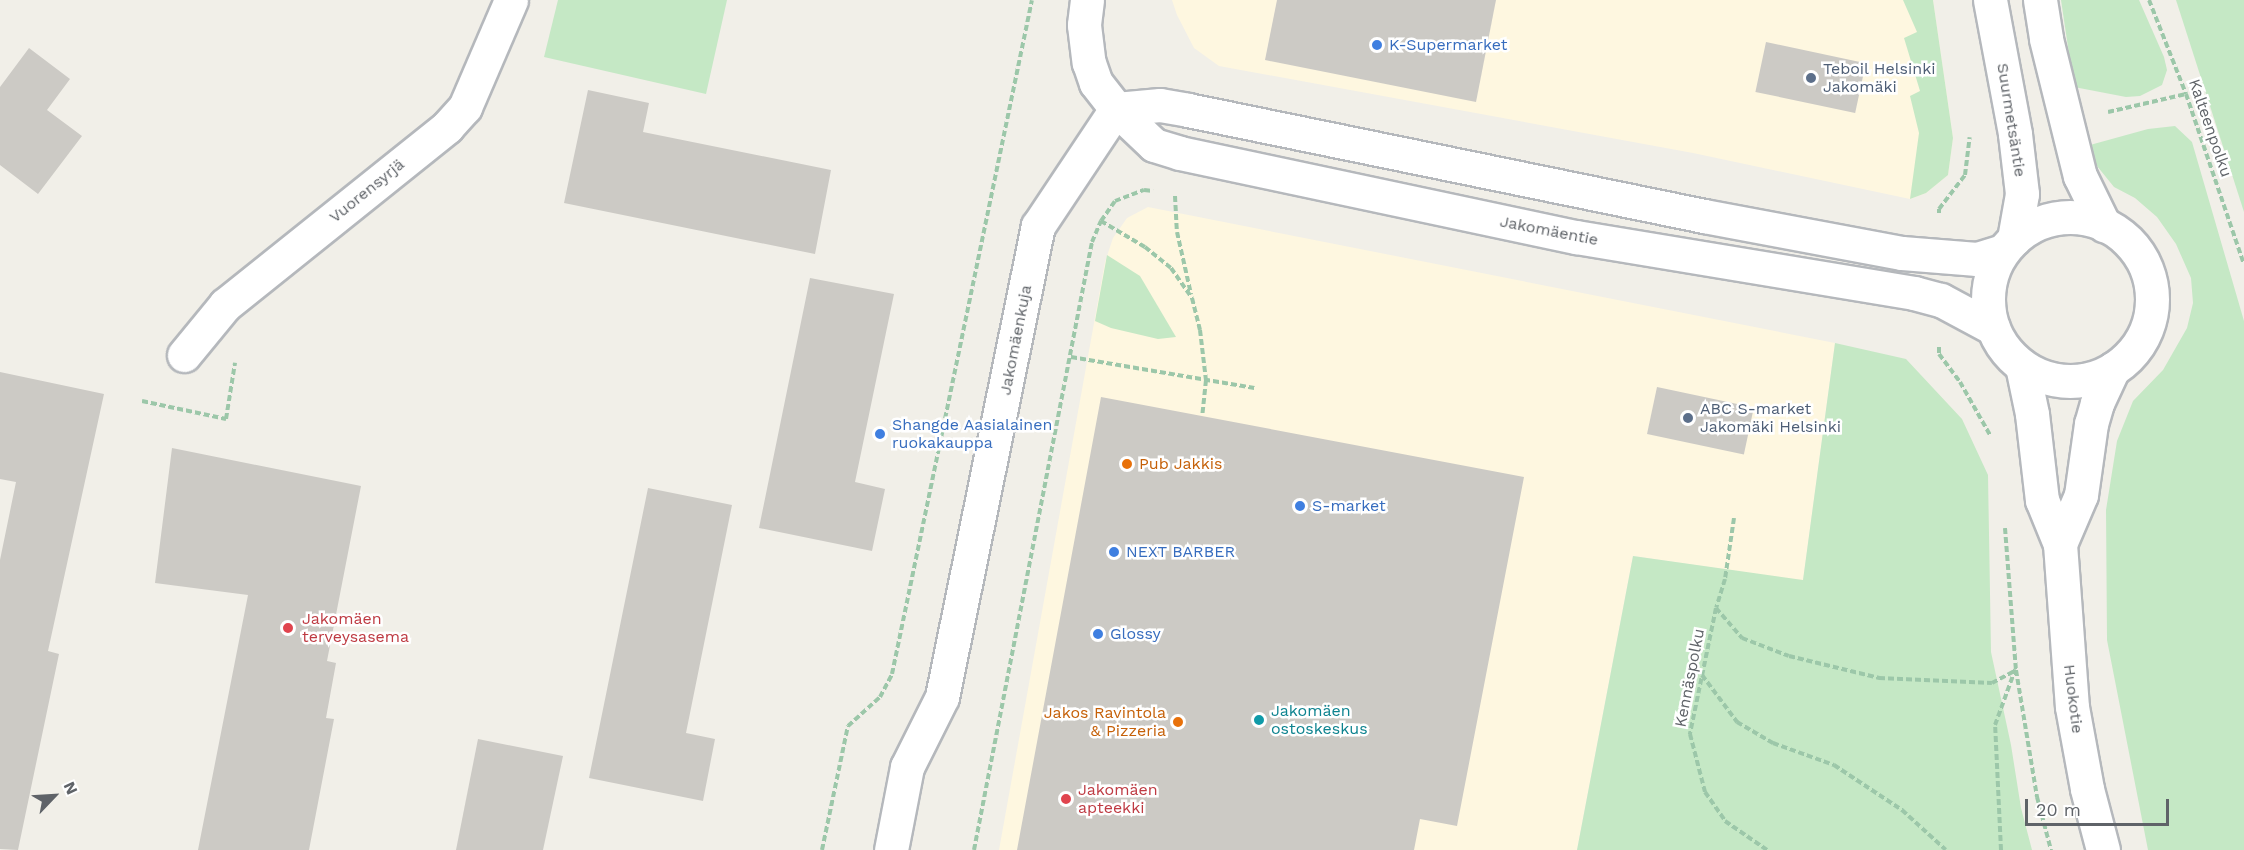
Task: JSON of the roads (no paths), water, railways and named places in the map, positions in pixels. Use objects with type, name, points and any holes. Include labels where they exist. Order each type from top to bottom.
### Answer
[{"type":"street","name":"Vuorensyrjä","points":[[184,355],[225,305],[447,127],[465,107],[511,0]]},
{"type":"street","name":"Jakomäentie","points":[[1087,0],[1084,25],[1089,63],[1096,83],[1116,109],[1154,145],[1180,153],[1576,237],[1914,293],[1941,300],[1993,328]]},
{"type":"street","name":"Suurmetsäntie","points":[[1990,0],[2015,134],[2022,194],[2009,245]]},
{"type":"street","points":[[2040,0],[2046,39],[2080,176],[2104,225]]},
{"type":"street","points":[[1116,109],[1160,105],[1188,110],[1704,216],[1902,253],[1977,259],[2009,245],[2041,222],[2081,218],[2118,232],[2140,256],[2151,286],[2152,302],[2150,318],[2137,347],[2113,369],[2083,381],[2052,379],[2022,366],[2010,355],[1993,328],[1988,296],[1995,266],[2009,245]]},
{"type":"street","name":"Jakomäenkuja","points":[[891,850],[907,767],[942,697],[1038,226],[1116,109]]},
{"type":"street","name":"Huokotie","points":[[2022,366],[2032,414],[2042,500],[2060,544],[2072,707],[2087,789],[2103,850]]},
{"type":"street","name":"Huokotie","points":[[2060,544],[2081,495],[2091,424],[2113,369]]},
{"type":"place","name":"K-Supermarket","points":[[1377,45]]},
{"type":"place","name":"Teboil Helsinki Jakomäki","points":[[1811,78]]},
{"type":"place","name":"ABC S-market Jakomäki Helsinki","points":[[1688,418]]},
{"type":"place","name":"Shangde Aasialainen ruokakauppa","points":[[880,434]]},
{"type":"place","name":"Pub Jakkis","points":[[1127,464]]},
{"type":"place","name":"S-market","points":[[1300,506]]},
{"type":"place","name":"NEXT BARBER","points":[[1114,552]]},
{"type":"place","name":"Jakomäen terveysasema","points":[[288,628]]},
{"type":"place","name":"Glossy","points":[[1098,634]]},
{"type":"place","name":"Jakomäen ostoskeskus","points":[[1259,720]]},
{"type":"place","name":"Jakos Ravintola & Pizzeria","points":[[1178,722]]},
{"type":"place","name":"Jakomäen apteekki","points":[[1066,799]]}]
